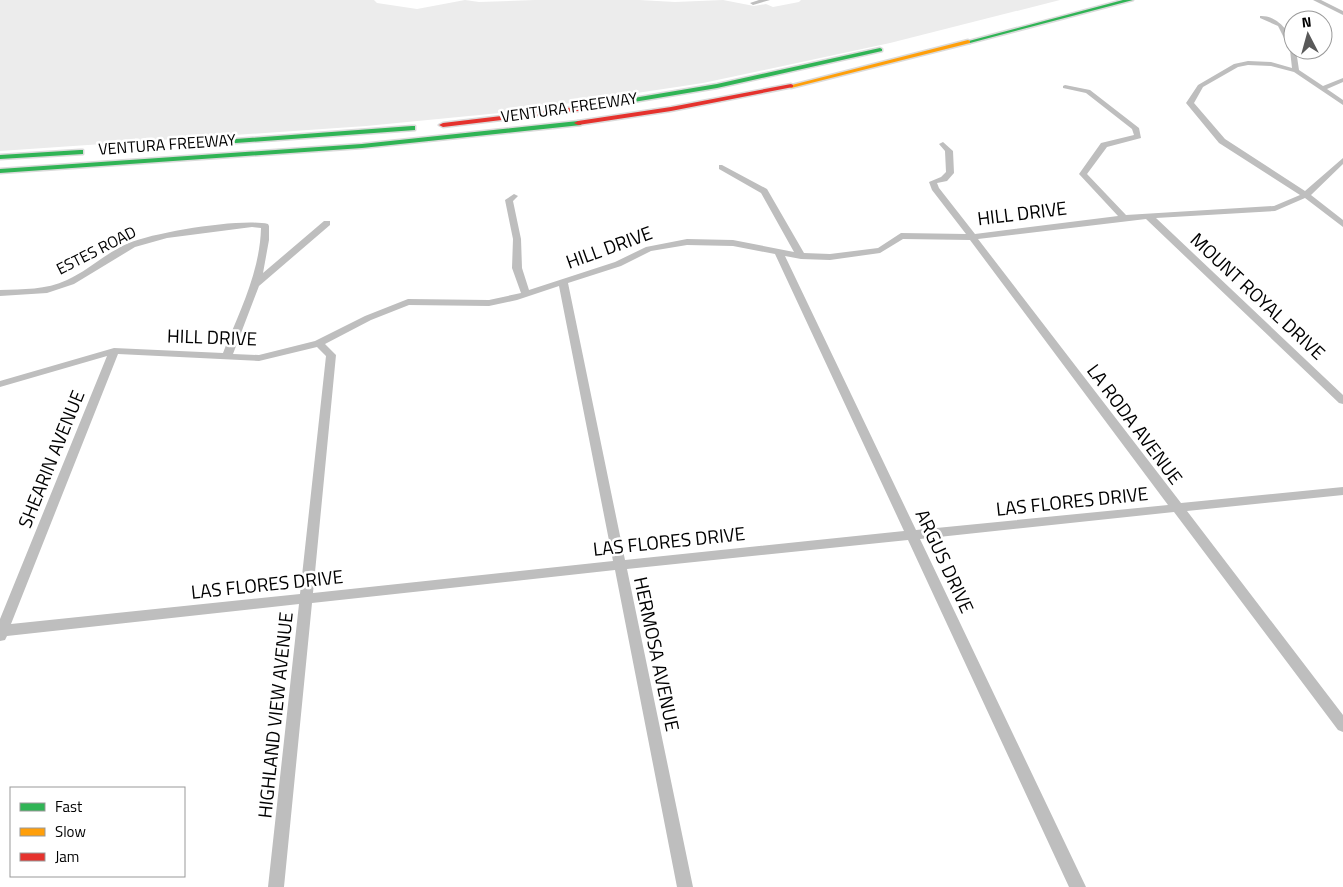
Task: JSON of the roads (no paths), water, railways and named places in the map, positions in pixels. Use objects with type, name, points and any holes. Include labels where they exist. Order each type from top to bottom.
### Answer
[{"type":"highway","points":[[604,119],[617,113],[710,98],[835,72],[1116,0]]},
{"type":"highway","name":"VENTURA FREEWAY","points":[[0,171],[374,145],[486,134],[604,119],[705,103],[832,77],[1130,0]]},
{"type":"highway","points":[[0,162],[348,138],[481,126],[587,112],[770,80],[1001,24],[1032,13]]},
{"type":"highway","name":"VENTURA FREEWAY","points":[[166,146],[428,126],[532,115],[676,94],[812,67],[889,48]]},
{"type":"highway","name":"VENTURA FREEWAY","points":[[0,157],[89,151]]},
{"type":"street","points":[[753,3],[767,0]]},
{"type":"street","points":[[1316,0],[1343,13]]},
{"type":"street","points":[[1262,17],[1280,26],[1283,32]]},
{"type":"street","points":[[1294,60],[1296,72]]},
{"type":"street","points":[[1343,103],[1296,72],[1271,64],[1248,63],[1236,65],[1200,86],[1190,103],[1222,141],[1306,195],[1343,224]]},
{"type":"street","points":[[1322,89],[1343,80]]},
{"type":"street","points":[[1065,87],[1088,91],[1136,128],[1138,136],[1104,145],[1083,174],[1124,218]]},
{"type":"street","name":"LA RODA AVENUE","points":[[943,144],[949,151],[950,173],[944,178],[933,182],[935,188],[1343,726]]},
{"type":"street","name":"HILL DRIVE","points":[[0,384],[114,352],[259,358],[319,343],[368,318],[408,302],[489,304],[618,264],[649,249],[687,242],[733,243],[802,256],[830,257],[880,250],[901,236],[972,237],[1124,218],[1275,208],[1306,195],[1343,160]]},
{"type":"street","points":[[722,167],[764,191],[802,256]]},
{"type":"street","points":[[514,196],[509,200],[517,239],[517,268],[526,294]]},
{"type":"street","name":"MOUNT ROYAL DRIVE","points":[[1148,216],[1343,401]]},
{"type":"street","points":[[227,356],[254,285],[327,223]]},
{"type":"street","name":"ESTES ROAD","points":[[0,292],[47,290],[63,285],[132,245],[166,235],[252,224],[265,226],[266,236],[254,285]]},
{"type":"street","name":"ARGUS DRIVE","points":[[779,252],[1078,887]]},
{"type":"street","name":"HERMOSA AVENUE","points":[[563,282],[685,887]]},
{"type":"street","name":"HIGHLAND VIEW AVENUE","points":[[276,887],[331,355],[319,343]]},
{"type":"street","name":"SHEARIN AVENUE","points":[[1,633],[114,352]]},
{"type":"street","name":"LAS FLORES DRIVE","points":[[1,633],[619,565],[1343,491]]}]
